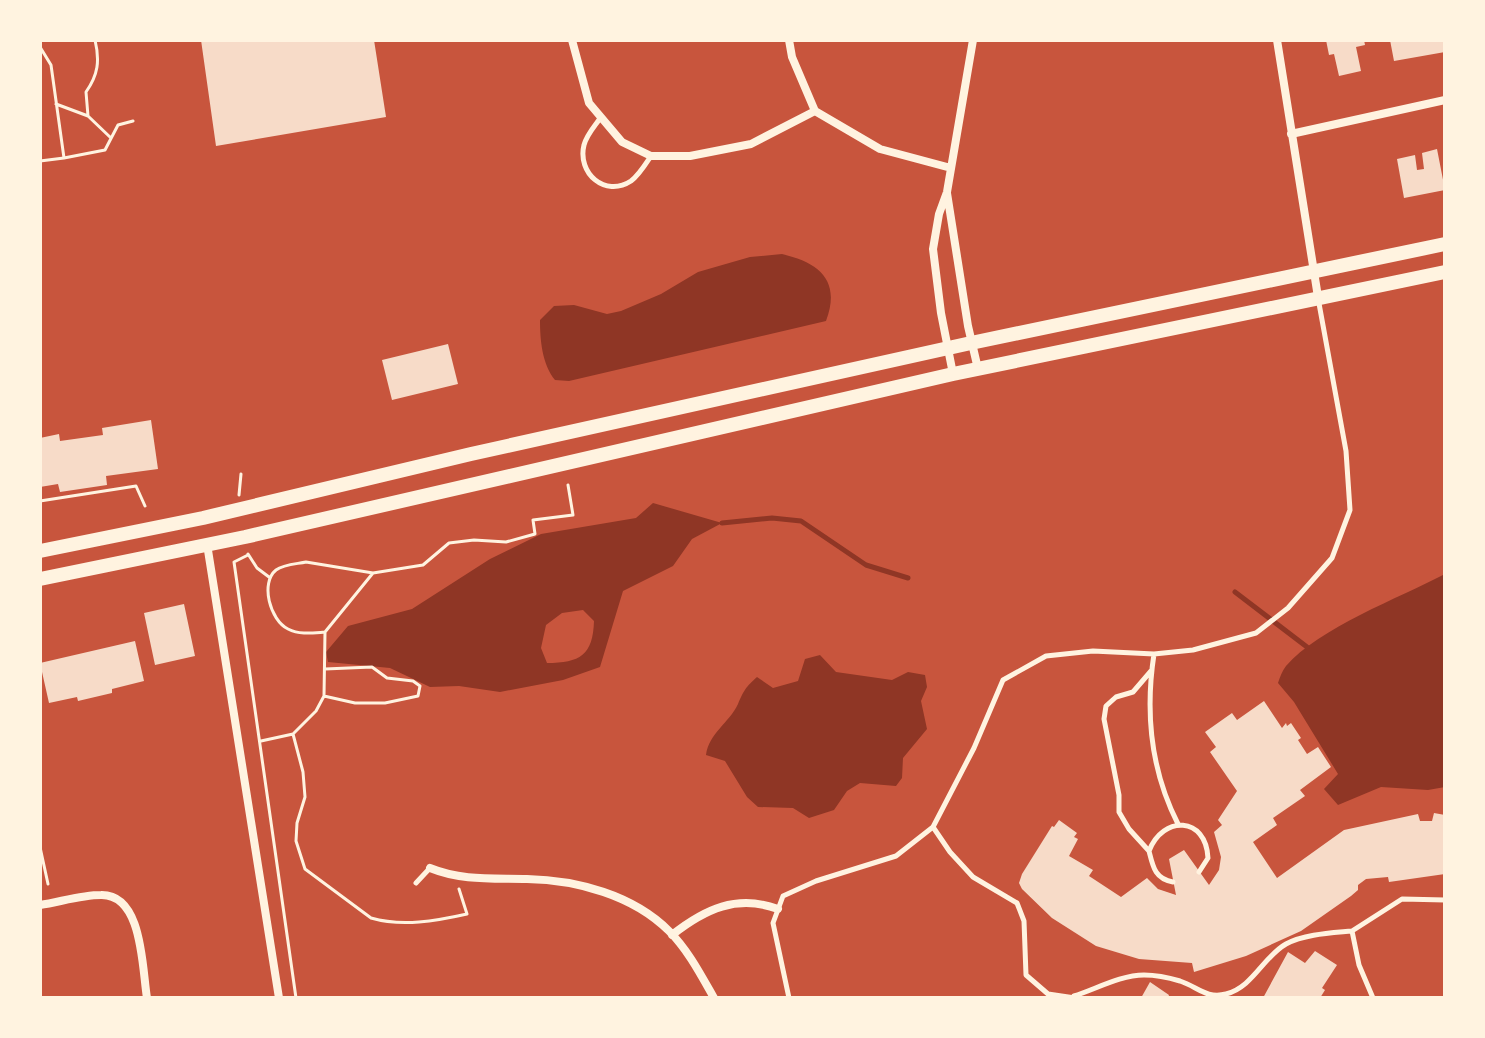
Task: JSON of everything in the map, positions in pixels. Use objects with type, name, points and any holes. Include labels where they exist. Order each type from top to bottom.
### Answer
[{"type":"main road","points":[[40,551],[203,518],[471,454],[947,348],[1445,244]]},
{"type":"main road","points":[[40,579],[207,544],[953,374],[1445,272]]},
{"type":"street","points":[[572,40],[589,103],[622,142],[651,156],[690,156],[751,144],[815,111]]},
{"type":"street","points":[[789,40],[792,57],[815,111],[880,149],[951,168]]},
{"type":"street","points":[[953,374],[933,249],[939,214],[947,192],[973,40]]},
{"type":"street","points":[[1277,40],[1318,297]]},
{"type":"street","points":[[1291,134],[1445,100]]},
{"type":"street","points":[[947,192],[971,343],[978,369]]},
{"type":"street","points":[[207,544],[279,998]]},
{"type":"street","points":[[430,868],[454,876],[565,880],[598,889],[652,918],[672,935],[714,998]]},
{"type":"street","points":[[40,905],[103,894],[119,899],[131,911],[147,998]]},
{"type":"street","points":[[672,935],[694,918],[737,903],[759,902],[778,909]]},
{"type":"lane","points":[[601,117],[584,146],[583,158],[592,178],[602,186],[615,187],[629,183],[651,156]]},
{"type":"lane","points":[[789,998],[773,923],[783,896],[816,881],[896,856],[933,827],[974,748],[1003,680],[1046,656],[1093,651],[1154,654],[1193,650],[1256,633],[1288,608],[1332,558],[1350,510],[1346,451],[1318,297]]},
{"type":"lane","points":[[1154,654],[1148,713],[1150,731],[1166,801],[1178,824]]},
{"type":"lane","points":[[1151,671],[1133,692],[1116,697],[1106,706],[1104,719],[1119,795],[1119,812],[1129,829],[1149,851],[1156,873],[1173,882]]},
{"type":"lane","points":[[1149,851],[1157,837],[1178,824],[1193,828],[1205,840],[1208,858],[1199,872]]},
{"type":"lane","points":[[933,827],[973,877],[1017,903],[1024,921],[1026,975],[1048,994],[1074,997],[1125,978],[1144,975],[1180,981],[1213,996],[1224,995],[1246,983],[1269,957],[1287,943],[1352,931],[1402,899],[1445,900]]},
{"type":"lane","points":[[416,883],[430,868]]},
{"type":"lane","points":[[1352,931],[1359,965],[1373,998]]},
{"type":"path","points":[[88,116],[86,92],[96,77],[99,56],[95,40]]},
{"type":"path","points":[[40,47],[51,65],[64,158]]},
{"type":"path","points":[[56,104],[88,116],[111,138]]},
{"type":"path","points":[[40,161],[105,150],[118,125],[133,121]]},
{"type":"path","points":[[240,480],[241,474]]},
{"type":"path","points":[[325,632],[301,634],[284,628],[272,611],[267,586],[269,577],[279,567],[306,562],[373,573],[423,565],[449,543],[487,539],[506,542],[535,534],[533,520],[573,515],[568,485]]},
{"type":"path","points":[[40,501],[136,486],[145,506]]},
{"type":"path","points":[[269,577],[257,568],[248,555],[234,562],[296,998]]},
{"type":"path","points":[[261,741],[293,734],[316,711],[324,696],[325,632],[373,573]]},
{"type":"path","points":[[324,696],[355,703],[385,703],[418,696],[420,686],[413,681],[387,678],[372,667],[325,669]]},
{"type":"path","points":[[293,734],[303,772],[305,797],[297,823],[296,841],[305,869],[371,918],[382,921],[434,921],[467,914],[454,876]]},
{"type":"path","points":[[40,847],[48,884]]},
{"type":"shaded area","points":[[782,254],[807,263],[824,276],[831,295],[826,321],[569,381],[555,380],[547,367],[540,320],[554,306],[574,305],[607,314],[621,311],[661,294],[698,272],[750,257]]},
{"type":"shaded area","points":[[653,503],[722,523],[692,539],[673,566],[623,591],[600,667],[563,680],[500,692],[459,686],[430,687],[390,668],[328,662],[326,652],[348,626],[412,609],[490,559],[541,534],[636,518]],"holes":[[[583,610],[594,621],[591,642],[582,655],[568,661],[547,663],[541,648],[546,625],[562,613]]]},
{"type":"shaded area","points":[[1445,574],[1445,787],[1428,790],[1381,787],[1338,805],[1324,789],[1338,774],[1294,702],[1278,683],[1281,674],[1300,652],[1318,639]]},
{"type":"shaded area","points":[[820,655],[836,672],[892,680],[908,672],[925,675],[927,687],[921,701],[927,729],[903,758],[902,778],[896,786],[860,783],[847,791],[834,810],[809,818],[793,808],[758,807],[747,797],[725,761],[706,755],[708,747],[757,677],[773,688],[798,681],[805,659]]},
{"type":"building","points":[[201,40],[374,40],[386,117],[216,146]]},
{"type":"building","points":[[1326,40],[1364,40],[1365,45],[1356,47],[1361,71],[1339,76],[1334,54],[1329,55]]},
{"type":"building","points":[[1390,40],[1443,40],[1445,52],[1394,61]]},
{"type":"building","points":[[1437,149],[1445,190],[1404,198],[1397,159],[1415,155],[1417,170],[1424,169],[1422,153]]},
{"type":"building","points":[[448,344],[458,384],[392,400],[382,360]]},
{"type":"building","points":[[151,420],[158,469],[106,476],[107,485],[60,492],[58,484],[40,487],[40,438],[59,434],[60,441],[103,435],[102,428]]},
{"type":"building","points":[[184,604],[195,656],[155,665],[144,613]]},
{"type":"building","points":[[135,641],[144,681],[78,701],[77,697],[49,703],[40,663]]},
{"type":"building","points":[[1264,701],[1282,728],[1286,723],[1287,726],[1291,723],[1307,754],[1318,747],[1331,767],[1300,790],[1305,796],[1273,818],[1277,825],[1253,842],[1277,878],[1344,830],[1418,814],[1420,821],[1432,821],[1434,813],[1445,815],[1445,874],[1389,882],[1388,877],[1366,879],[1351,896],[1301,931],[1246,956],[1194,972],[1192,963],[1139,959],[1096,946],[1052,918],[1022,889],[1019,883],[1022,874],[1059,820],[1077,833],[1074,837],[1078,839],[1069,856],[1093,870],[1089,876],[1121,897],[1147,878],[1158,889],[1176,895],[1169,859],[1184,850],[1209,885],[1219,870],[1221,857],[1214,832],[1222,825],[1218,820],[1237,791],[1210,752],[1216,747],[1205,732],[1232,713],[1237,720]]},
{"type":"building","points":[[1315,951],[1337,965],[1322,988],[1325,990],[1320,998],[1263,998],[1288,952],[1305,963]]},
{"type":"building","points":[[1150,982],[1169,995],[1168,998],[1141,998]]},
{"type":"waterway","points":[[722,523],[772,518],[801,521],[866,565],[908,578]]},
{"type":"waterway","points":[[1235,592],[1307,647]]}]
